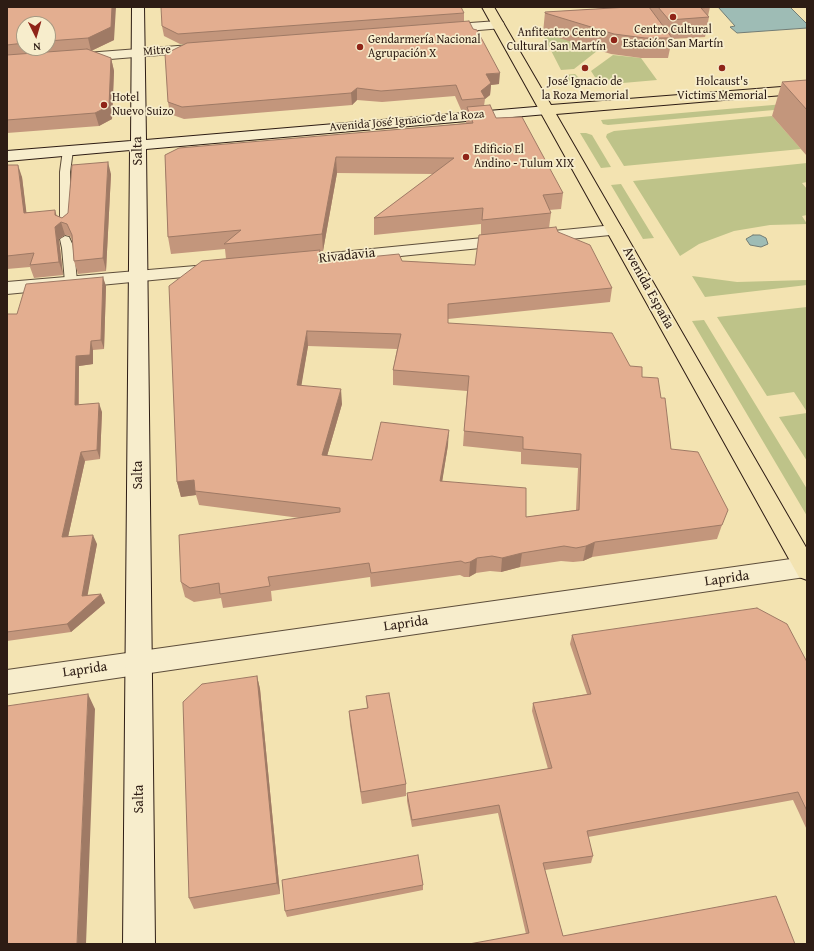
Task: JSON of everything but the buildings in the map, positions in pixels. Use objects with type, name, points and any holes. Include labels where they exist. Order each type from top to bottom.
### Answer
[{"type":"main road","name":"Salta","points":[[138,7],[139,944]]},
{"type":"main road","name":"Avenida España","points":[[488,7],[806,569]]},
{"type":"main road","points":[[427,30],[498,25]]},
{"type":"main road","name":"Mitre","points":[[61,59],[214,47]]},
{"type":"main road","name":"Avenida José Ignacio de la Roza","points":[[7,156],[807,89]]},
{"type":"main road","name":"Rivadavia","points":[[271,263],[614,230]]},
{"type":"main road","points":[[7,288],[232,267]]},
{"type":"main road","name":"Laprida","points":[[7,682],[806,569]]},
{"type":"lane","points":[[65,226],[65,172],[68,150]]},
{"type":"lane","points":[[65,239],[68,248],[71,282]]},
{"type":"green space","points":[[562,30],[576,42],[597,51],[574,69],[561,70],[541,31]]},
{"type":"green space","points":[[613,55],[641,58],[657,80],[600,85],[591,71]]},
{"type":"green space","points":[[575,74],[579,78],[588,78],[593,85],[576,84],[569,81],[564,75]]},
{"type":"green space","points":[[807,102],[807,107],[608,125],[603,124],[601,120]]},
{"type":"green space","points":[[772,116],[801,149],[624,166],[606,137],[607,134],[614,131]]},
{"type":"green space","points":[[580,133],[592,135],[611,167],[601,168]]},
{"type":"green space","points":[[807,163],[807,182],[802,183],[807,189],[807,215],[802,216],[807,224],[770,225],[734,231],[699,244],[680,256],[633,181]]},
{"type":"green space","points":[[621,184],[654,238],[643,239],[611,185]]},
{"type":"green space","points":[[692,276],[737,282],[807,280],[807,285],[705,297]]},
{"type":"green space","points":[[807,307],[807,412],[794,392],[767,396],[717,317]]},
{"type":"green space","points":[[704,320],[807,489],[807,516],[692,321]]},
{"type":"green space","points":[[807,413],[807,461],[779,417]]},
{"type":"water","points":[[718,7],[790,7],[807,24],[807,28],[737,33],[730,27],[735,26]]},
{"type":"water","points":[[753,235],[760,235],[766,238],[768,244],[761,247],[750,245],[746,239]]},
{"type":"place","name":"Centro Cultural Estación San Martín","points":[[673,17]]},
{"type":"place","name":"Anfiteatro Centro Cultural San Martín","points":[[614,40]]},
{"type":"place","name":"Gendarmería Nacional Agrupación X","points":[[360,47]]},
{"type":"place","name":"José Ignacio de la Roza Memorial","points":[[585,68]]},
{"type":"place","name":"Holcaust's Victims Memorial","points":[[722,68]]},
{"type":"place","name":"Hotel Nuevo Suizo","points":[[104,105]]},
{"type":"place","name":"Edificio El Andino - Tulum XIX","points":[[466,157]]}]
